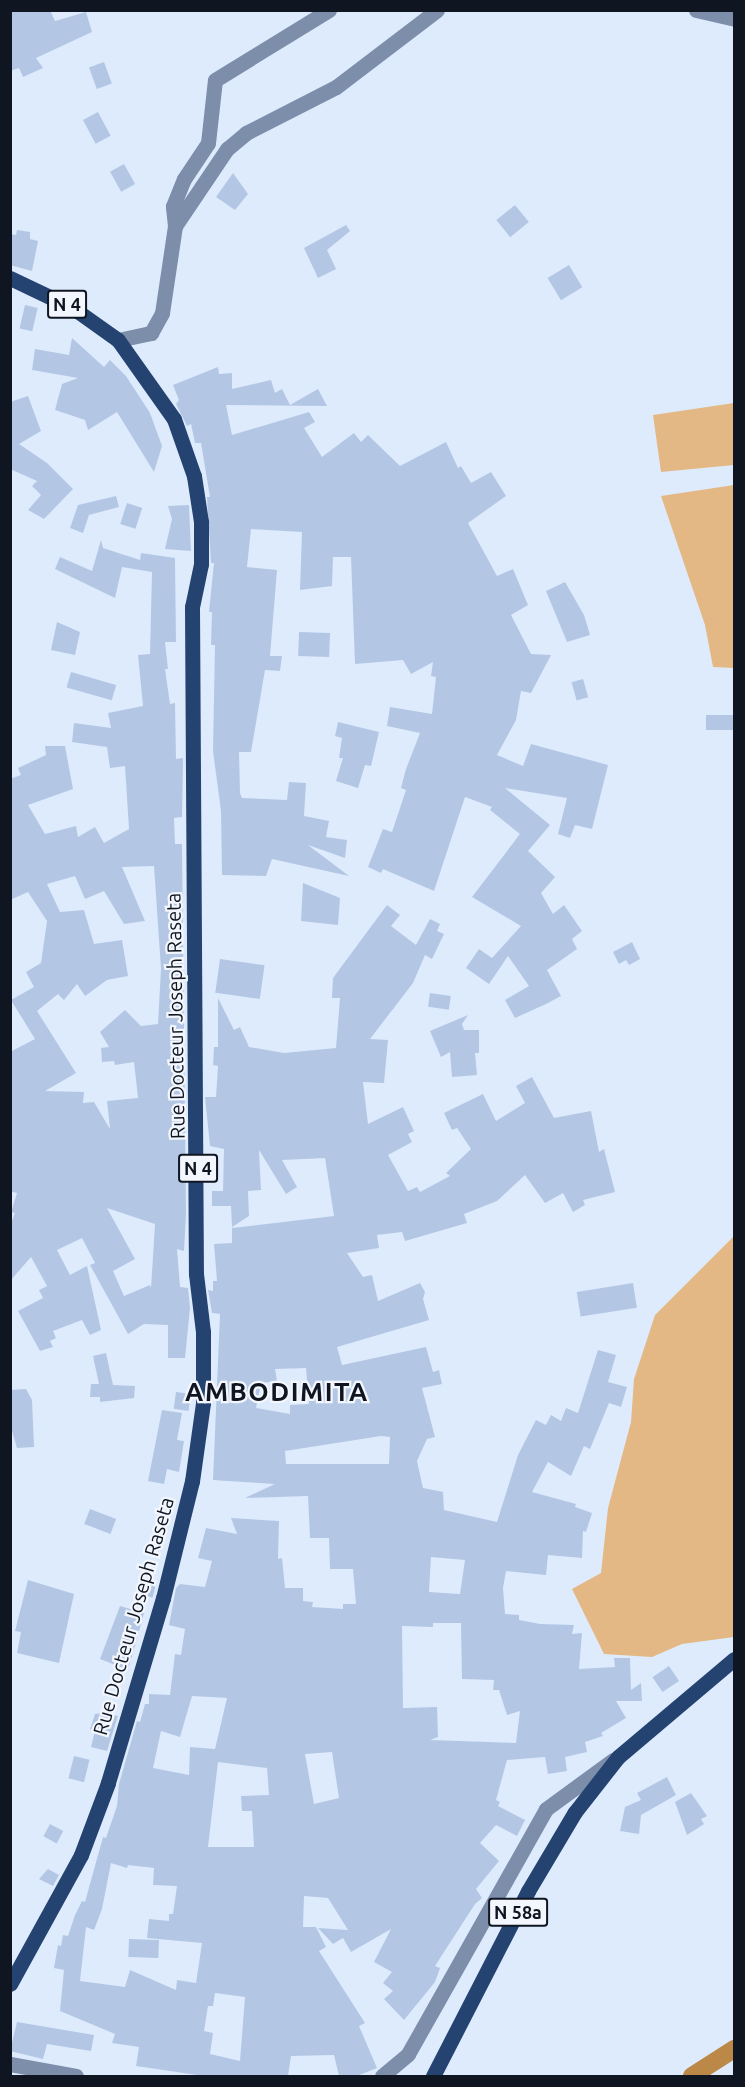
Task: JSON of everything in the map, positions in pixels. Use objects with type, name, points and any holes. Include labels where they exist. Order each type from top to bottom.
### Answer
[{"type":"main road","name":"Rue Docteur Joseph Raseta","points":[[10,278],[73,308],[118,340],[174,419],[194,476],[201,522],[201,564],[192,607],[192,691],[198,1161],[196,1274],[203,1332],[203,1402],[192,1481],[163,1598],[108,1783],[81,1855],[10,1984]]},
{"type":"main road","name":"N 58a","points":[[433,2076],[534,1881],[575,1812],[618,1756],[735,1659]]},
{"type":"street","points":[[118,340],[151,333],[162,313],[175,226],[173,206],[184,179],[208,143],[215,80],[329,10]]},
{"type":"street","points":[[175,226],[208,172],[246,133],[336,87],[437,10]]},
{"type":"street","points":[[696,10],[735,19]]},
{"type":"street","points":[[382,2076],[408,2054],[546,1809],[618,1756]]},
{"type":"street","points":[[10,2064],[76,2076]]},
{"type":"shaded area","points":[[734,403],[734,465],[661,472],[653,415]]},
{"type":"shaded area","points":[[734,485],[734,668],[713,667],[705,625],[661,496]]},
{"type":"shaded area","points":[[734,1236],[734,1637],[682,1644],[652,1657],[604,1654],[572,1589],[601,1573],[608,1508],[631,1422],[634,1379],[655,1315]]},
{"type":"building","points":[[10,10],[50,10],[55,21],[86,12],[92,32],[36,58],[43,68],[23,77],[19,68],[10,71]]},
{"type":"building","points":[[104,62],[112,84],[97,89],[89,67]]},
{"type":"building","points":[[98,112],[111,136],[96,144],[83,120]]},
{"type":"building","points":[[124,164],[135,184],[121,192],[110,172]]},
{"type":"building","points":[[233,173],[248,194],[235,210],[216,197]]},
{"type":"building","points":[[515,205],[529,222],[510,237],[496,220]]},
{"type":"building","points":[[346,225],[350,231],[327,250],[336,269],[318,278],[304,248]]},
{"type":"building","points":[[17,230],[30,232],[30,239],[38,241],[32,271],[10,265],[10,234],[16,235]]},
{"type":"building","points":[[569,265],[582,287],[561,300],[548,278]]},
{"type":"building","points":[[25,305],[38,308],[32,331],[20,328]]},
{"type":"building","points":[[72,338],[104,367],[110,360],[126,376],[150,413],[162,446],[154,472],[117,412],[88,430],[85,420],[55,410],[62,384],[78,378],[32,370],[35,349],[69,355]]},
{"type":"building","points":[[218,367],[219,374],[232,373],[232,389],[271,380],[275,393],[282,389],[290,405],[318,389],[327,406],[226,405],[232,435],[309,412],[315,422],[304,428],[322,457],[354,433],[361,442],[368,435],[400,466],[446,442],[458,468],[461,466],[471,483],[491,472],[506,496],[468,523],[497,576],[513,569],[528,605],[511,615],[531,654],[551,655],[531,693],[521,691],[516,720],[497,755],[523,766],[531,744],[608,765],[592,829],[575,825],[570,838],[558,834],[567,798],[505,788],[550,825],[528,851],[555,877],[541,893],[553,914],[564,905],[582,931],[572,939],[577,949],[547,970],[561,996],[546,1004],[515,1018],[505,1000],[529,986],[508,956],[489,984],[466,968],[479,949],[492,958],[521,926],[472,897],[520,834],[490,810],[492,807],[465,797],[434,891],[383,869],[381,873],[368,867],[383,829],[392,832],[406,790],[401,788],[406,769],[420,733],[387,726],[390,707],[432,714],[436,677],[431,676],[433,662],[411,674],[403,660],[355,664],[351,557],[333,557],[332,586],[300,590],[302,532],[251,529],[247,567],[277,570],[270,656],[282,656],[280,671],[265,670],[251,752],[239,752],[240,793],[242,798],[287,800],[289,782],[306,783],[304,816],[329,821],[326,837],[347,840],[345,858],[308,845],[349,876],[272,859],[266,876],[222,875],[221,811],[213,751],[215,645],[211,645],[212,612],[209,612],[214,563],[211,563],[207,497],[210,497],[201,443],[195,443],[191,424],[187,426],[176,404],[179,400],[173,385]]},
{"type":"building","points":[[28,396],[41,431],[19,444],[47,463],[73,489],[44,519],[28,510],[41,495],[32,486],[37,481],[10,469],[10,402]]},
{"type":"building","points":[[116,496],[119,507],[89,515],[83,533],[70,528],[78,505]]},
{"type":"building","points":[[127,503],[142,508],[135,529],[120,524]]},
{"type":"building","points":[[189,505],[191,551],[165,549],[172,519],[168,506]]},
{"type":"building","points":[[101,540],[103,548],[140,560],[141,553],[175,558],[176,642],[165,642],[168,669],[165,669],[170,704],[175,703],[176,759],[183,758],[182,817],[174,818],[175,844],[182,844],[186,1214],[184,1251],[177,1249],[180,1287],[188,1288],[190,1308],[185,1358],[168,1358],[168,1325],[144,1324],[128,1334],[90,1265],[95,1263],[82,1238],[57,1250],[70,1275],[87,1266],[101,1330],[90,1335],[82,1320],[53,1331],[56,1338],[50,1341],[53,1347],[40,1351],[18,1311],[43,1298],[39,1290],[47,1286],[31,1257],[10,1281],[10,1226],[15,1213],[11,1212],[17,1193],[10,1191],[10,1052],[35,1039],[11,1000],[34,987],[26,972],[41,963],[47,921],[28,892],[10,900],[10,779],[21,775],[18,768],[46,755],[45,746],[65,746],[73,789],[28,805],[45,834],[76,826],[78,837],[95,827],[104,843],[129,829],[125,766],[110,768],[107,747],[72,742],[74,723],[111,728],[108,713],[143,706],[138,655],[150,654],[152,572],[122,567],[115,598],[55,569],[60,557],[92,571]],"holes":[[[154,866],[161,969],[158,1024],[141,1026],[125,1010],[100,1032],[109,1047],[101,1048],[102,1062],[114,1061],[115,1065],[134,1062],[138,1098],[107,1101],[110,1129],[94,1102],[83,1103],[84,1092],[45,1091],[76,1073],[37,1011],[58,994],[64,1000],[77,984],[85,996],[107,980],[128,976],[122,940],[94,944],[84,910],[60,912],[47,884],[75,876],[85,899],[104,891],[124,924],[145,921],[122,867]],[[107,1208],[155,1224],[151,1288],[150,1285],[124,1296],[113,1271],[135,1259]]]},
{"type":"building","points":[[565,582],[584,615],[590,635],[567,642],[546,591]]},
{"type":"building","points":[[57,622],[80,632],[75,655],[51,650]]},
{"type":"building","points":[[299,632],[330,633],[329,657],[298,656]]},
{"type":"building","points":[[71,672],[116,685],[112,700],[67,687]]},
{"type":"building","points":[[583,679],[588,697],[577,701],[571,682]]},
{"type":"building","points":[[706,715],[734,715],[734,730],[706,730]]},
{"type":"building","points":[[338,722],[379,732],[371,766],[365,765],[358,788],[336,781],[343,758],[339,758],[342,738],[335,736]]},
{"type":"building","points":[[303,883],[340,898],[338,925],[301,921]]},
{"type":"building","points":[[387,905],[400,915],[391,926],[416,945],[430,919],[440,924],[437,931],[444,934],[432,959],[425,955],[413,983],[370,1039],[388,1040],[384,1083],[363,1082],[368,1124],[403,1107],[414,1131],[408,1134],[412,1142],[388,1155],[408,1191],[417,1187],[420,1192],[450,1176],[446,1173],[471,1149],[457,1128],[452,1130],[444,1113],[483,1094],[496,1121],[525,1103],[516,1086],[532,1077],[554,1118],[591,1111],[599,1152],[604,1149],[615,1192],[583,1200],[585,1205],[573,1212],[563,1193],[545,1203],[525,1175],[497,1201],[464,1214],[467,1223],[405,1241],[402,1232],[377,1235],[379,1248],[347,1253],[363,1277],[372,1275],[378,1301],[420,1283],[425,1292],[423,1299],[429,1320],[337,1347],[342,1365],[426,1347],[433,1372],[439,1370],[442,1384],[422,1388],[435,1437],[427,1439],[417,1461],[423,1488],[443,1492],[444,1510],[497,1522],[518,1455],[536,1420],[546,1425],[551,1415],[561,1421],[566,1408],[578,1413],[598,1350],[616,1355],[608,1382],[627,1387],[621,1407],[609,1403],[590,1449],[584,1446],[571,1476],[548,1462],[532,1492],[576,1504],[575,1507],[592,1513],[586,1532],[583,1531],[582,1558],[548,1555],[546,1575],[506,1571],[503,1588],[505,1614],[519,1615],[519,1620],[540,1624],[574,1625],[572,1634],[582,1633],[579,1669],[615,1667],[614,1658],[630,1658],[631,1690],[641,1683],[642,1701],[616,1701],[626,1718],[601,1733],[603,1736],[585,1742],[587,1752],[565,1757],[567,1771],[548,1774],[545,1757],[507,1760],[496,1800],[500,1802],[498,1806],[525,1820],[517,1836],[496,1825],[480,1843],[499,1861],[476,1889],[482,1898],[475,1904],[435,1966],[440,1968],[435,1982],[404,2020],[384,1999],[393,1991],[383,1983],[392,1972],[374,1962],[391,1929],[351,1952],[343,1938],[333,1944],[318,1928],[348,1930],[328,1898],[304,1896],[303,1927],[316,1927],[326,1947],[319,1951],[365,2023],[359,2026],[377,2068],[357,2076],[339,2076],[334,2055],[291,2056],[288,2076],[204,2076],[136,2066],[139,2047],[112,2043],[115,2034],[60,2011],[64,1970],[54,1968],[58,1945],[61,1946],[63,1935],[68,1936],[82,1901],[85,1902],[103,1837],[106,1838],[117,1806],[119,1784],[137,1721],[140,1722],[145,1704],[149,1704],[149,1694],[170,1695],[175,1654],[181,1655],[185,1629],[169,1625],[176,1588],[180,1584],[205,1587],[212,1561],[198,1558],[206,1528],[237,1534],[231,1518],[279,1521],[278,1559],[282,1558],[285,1588],[303,1588],[303,1601],[313,1602],[312,1607],[343,1609],[343,1604],[356,1604],[353,1569],[330,1569],[329,1538],[310,1538],[308,1496],[245,1498],[275,1484],[213,1480],[220,1314],[212,1313],[208,1290],[213,1291],[213,1281],[217,1281],[214,1244],[232,1243],[232,1228],[334,1216],[325,1158],[282,1160],[297,1187],[286,1194],[259,1150],[261,1190],[248,1191],[249,1216],[232,1227],[231,1206],[212,1206],[212,1191],[223,1191],[224,1149],[210,1146],[205,1097],[216,1097],[218,1066],[213,1065],[214,1047],[218,1047],[218,998],[234,1030],[240,1027],[249,1047],[284,1053],[336,1048],[340,998],[332,998],[333,978]],"holes":[[[306,1368],[309,1404],[290,1405],[290,1414],[256,1408],[261,1383],[277,1381],[275,1369]],[[381,1436],[390,1437],[389,1464],[286,1464],[285,1451]],[[431,1557],[465,1560],[460,1594],[429,1592]],[[433,1623],[461,1623],[462,1679],[494,1680],[493,1690],[499,1690],[507,1715],[520,1711],[516,1743],[430,1740],[438,1737],[437,1707],[403,1708],[402,1626],[433,1627]],[[192,1696],[227,1698],[215,1749],[190,1747],[189,1775],[153,1768],[161,1731],[180,1737]],[[332,1752],[339,1798],[314,1804],[305,1754]],[[218,1762],[267,1768],[269,1795],[241,1796],[242,1811],[252,1811],[254,1847],[208,1847]],[[111,1863],[127,1868],[128,1865],[154,1868],[153,1885],[177,1886],[173,1914],[169,1914],[169,1921],[149,1919],[147,1938],[202,1943],[196,1983],[177,1980],[176,1990],[130,1970],[125,1987],[80,1981],[86,1927],[94,1930],[102,1909]],[[215,1993],[245,1997],[240,2061],[210,2054],[213,2033],[204,2031],[208,2006],[213,2006]]]},
{"type":"building","points":[[632,942],[640,959],[629,965],[626,960],[619,964],[613,952]]},
{"type":"building","points":[[220,959],[265,965],[260,999],[215,993]]},
{"type":"building","points":[[430,993],[451,996],[449,1010],[428,1007]]},
{"type":"building","points":[[468,1015],[462,1024],[464,1030],[479,1030],[479,1053],[475,1053],[477,1075],[452,1077],[450,1052],[441,1057],[430,1031]]},
{"type":"building","points":[[633,1283],[637,1308],[581,1317],[577,1292]]},
{"type":"building","points":[[106,1353],[113,1385],[135,1386],[134,1398],[100,1402],[100,1397],[90,1397],[91,1384],[99,1384],[93,1356]]},
{"type":"building","points":[[26,1389],[32,1400],[34,1447],[17,1448],[10,1424],[10,1390]]},
{"type":"building","points":[[176,1392],[191,1394],[188,1411],[174,1409]]},
{"type":"building","points":[[162,1410],[182,1413],[177,1440],[184,1441],[179,1472],[167,1469],[164,1484],[148,1481]]},
{"type":"building","points":[[90,1509],[116,1519],[110,1534],[84,1524]]},
{"type":"building","points":[[141,1578],[157,1582],[153,1597],[137,1594]]},
{"type":"building","points":[[28,1580],[74,1594],[59,1663],[17,1653],[21,1632],[15,1631]]},
{"type":"building","points":[[120,1606],[144,1613],[128,1670],[100,1659]]},
{"type":"building","points":[[669,1666],[679,1681],[662,1692],[652,1677]]},
{"type":"building","points":[[95,1714],[118,1716],[107,1751],[91,1747],[95,1731],[90,1729]]},
{"type":"building","points":[[74,1756],[90,1760],[84,1782],[68,1778]]},
{"type":"building","points":[[667,1777],[676,1795],[641,1815],[639,1834],[620,1831],[625,1807],[641,1800],[637,1793]]},
{"type":"building","points":[[691,1793],[707,1816],[701,1819],[704,1824],[687,1835],[675,1802]]},
{"type":"building","points":[[50,1824],[63,1831],[57,1843],[43,1836]]},
{"type":"building","points":[[48,1869],[59,1875],[53,1886],[39,1879]]},
{"type":"building","points":[[129,1939],[159,1940],[158,1958],[128,1957]]},
{"type":"building","points":[[17,2022],[94,2035],[91,2051],[47,2044],[43,2059],[10,2051]]},
{"type":"waterway","points":[[692,2076],[734,2049]]},
{"type":"district","name":"AMBODIMITA","points":[[277,1392]]}]
